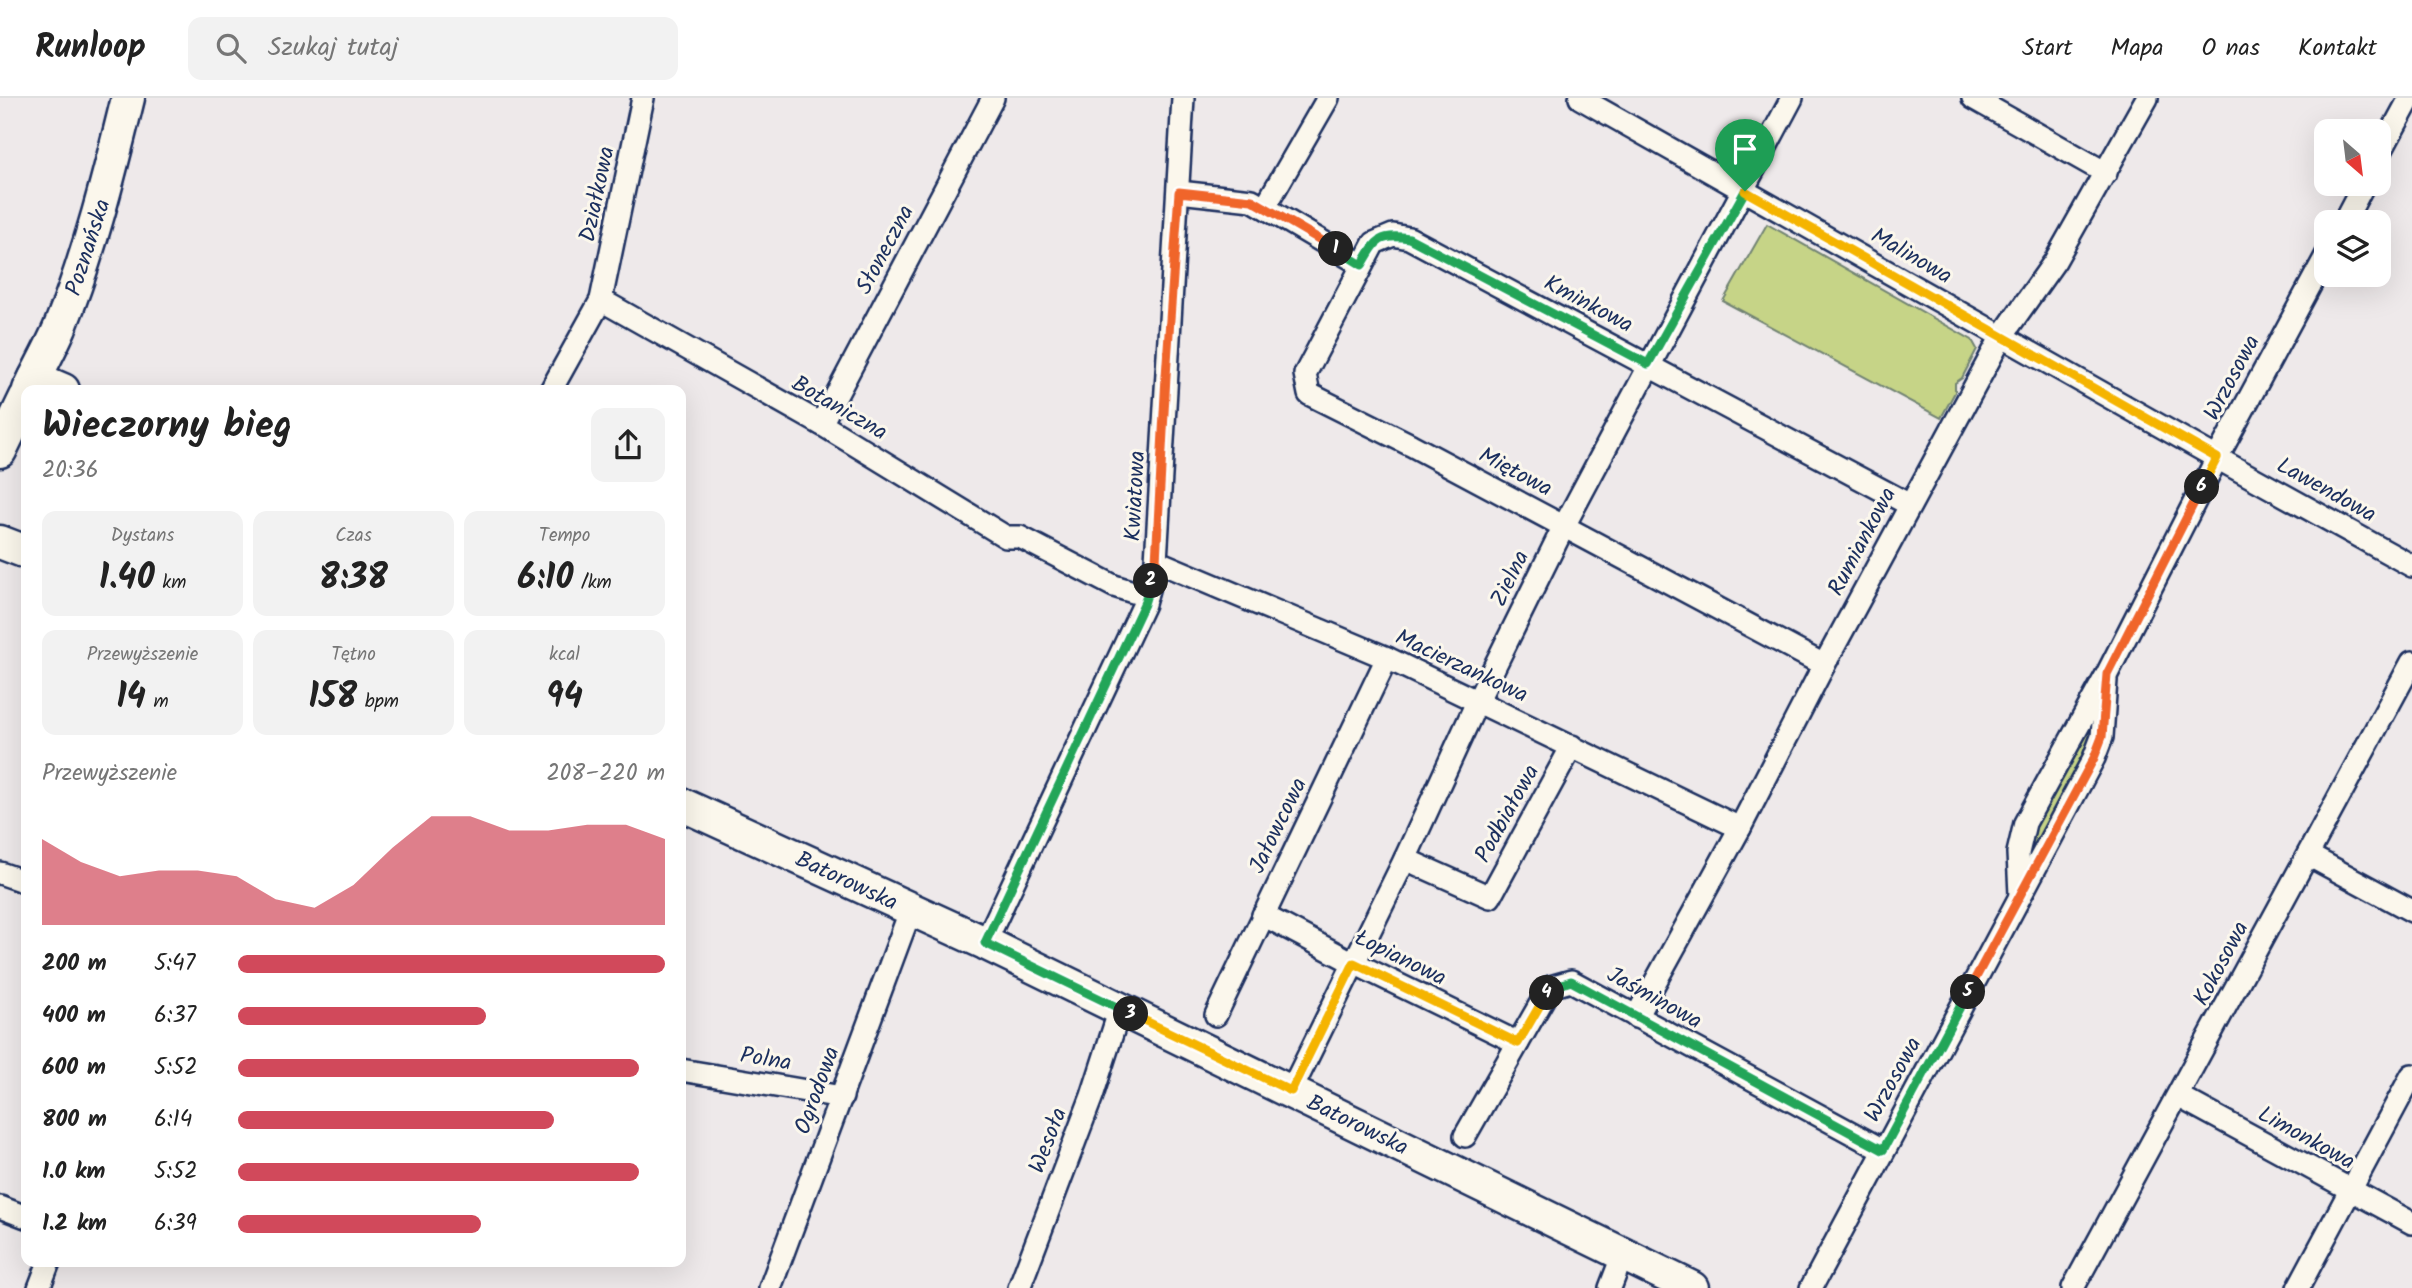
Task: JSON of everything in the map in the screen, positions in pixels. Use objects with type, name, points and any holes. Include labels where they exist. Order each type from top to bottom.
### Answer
[{"type":"street","name":"Poznańska","points":[[39,385],[103,197],[128,98]]},
{"type":"street","name":"Działkowa","points":[[601,300],[643,98]]},
{"type":"street","name":"Słoneczna","points":[[821,424],[993,98]]},
{"type":"street","name":"Kwiatowa","points":[[985,943],[1146,596],[1156,561],[1183,98]]},
{"type":"street","points":[[1265,207],[1328,98]]},
{"type":"street","name":"Malinowa","points":[[1580,98],[2217,458]]},
{"type":"street","name":"Zielna","points":[[1291,1091],[1564,526],[1648,364],[1745,191],[1792,98]]},
{"type":"street","points":[[1973,98],[2106,173]]},
{"type":"street","name":"Rumiankowa","points":[[1636,1017],[1740,828],[1824,665],[2002,336],[2055,261],[2147,98]]},
{"type":"street","points":[[2391,134],[2410,98]]},
{"type":"street","points":[[1179,192],[1252,200],[1362,265]]},
{"type":"street","name":"Kminkowa","points":[[1362,265],[1374,243],[1393,235],[1409,238],[1910,505]]},
{"type":"street","name":"Miętowa","points":[[1362,265],[1305,374],[1309,394],[1824,665]]},
{"type":"street","name":"Wrzosowa","points":[[2020,895],[2018,853],[2025,823],[2107,674],[2217,458],[2314,278]]},
{"type":"street","points":[[554,385],[601,300]]},
{"type":"street","name":"Botaniczna","points":[[601,300],[821,424],[1006,537],[1020,537],[1114,586],[1146,596]]},
{"type":"street","name":"Poznańska","points":[[0,451],[21,417]]},
{"type":"street","name":"Lawendowa","points":[[2217,458],[2412,566]]},
{"type":"street","points":[[0,542],[21,550]]},
{"type":"street","name":"Macierzankowa","points":[[1156,561],[1387,658],[1740,828]]},
{"type":"street","name":"Jałowcowa","points":[[1216,1015],[1387,658]]},
{"type":"street","name":"Kokosowa","points":[[2073,1288],[2412,662]]},
{"type":"street","name":"Wrzosowa","points":[[1811,1288],[2094,758],[2102,737],[2107,674]]},
{"type":"street","name":"Podbiałowa","points":[[1405,859],[1490,897],[1572,746]]},
{"type":"street","name":"Batorowska","points":[[686,806],[985,943],[1692,1288]]},
{"type":"street","points":[[2308,855],[2412,911]]},
{"type":"street","points":[[0,873],[21,880]]},
{"type":"street","name":"Ogrodowa","points":[[770,1288],[911,909]]},
{"type":"street","name":"Łopianowa","points":[[1263,915],[1518,1043]]},
{"type":"street","name":"Jaśminowa","points":[[1465,1136],[1550,988],[1571,981],[1883,1150]]},
{"type":"street","name":"Wesoła","points":[[1019,1288],[1092,1096],[1120,1009]]},
{"type":"street","name":"Polna","points":[[686,1071],[842,1097]]},
{"type":"street","points":[[2298,1288],[2412,1075]]},
{"type":"street","name":"Limonkowa","points":[[2178,1096],[2412,1223]]},
{"type":"street","points":[[0,1207],[21,1215]]},
{"type":"street","points":[[1610,1288],[1623,1254]]},
{"type":"street","points":[[39,1288],[46,1267]]},
{"type":"green space","points":[[1767,224],[1972,340],[1977,349],[1962,378],[1955,383],[1955,392],[1941,418],[1723,301]]},
{"type":"green space","points":[[2091,722],[2086,750],[2028,858],[2028,836]]},
{"type":"route","points":[[1745,191],[2217,458],[2107,674],[2102,737],[2094,758],[1883,1150],[1571,981],[1550,988],[1518,1043],[1354,963],[1291,1091],[985,943],[1144,604],[1156,561],[1179,192],[1252,200],[1362,265],[1374,243],[1393,235],[1409,238],[1648,364],[1745,191]]}]
